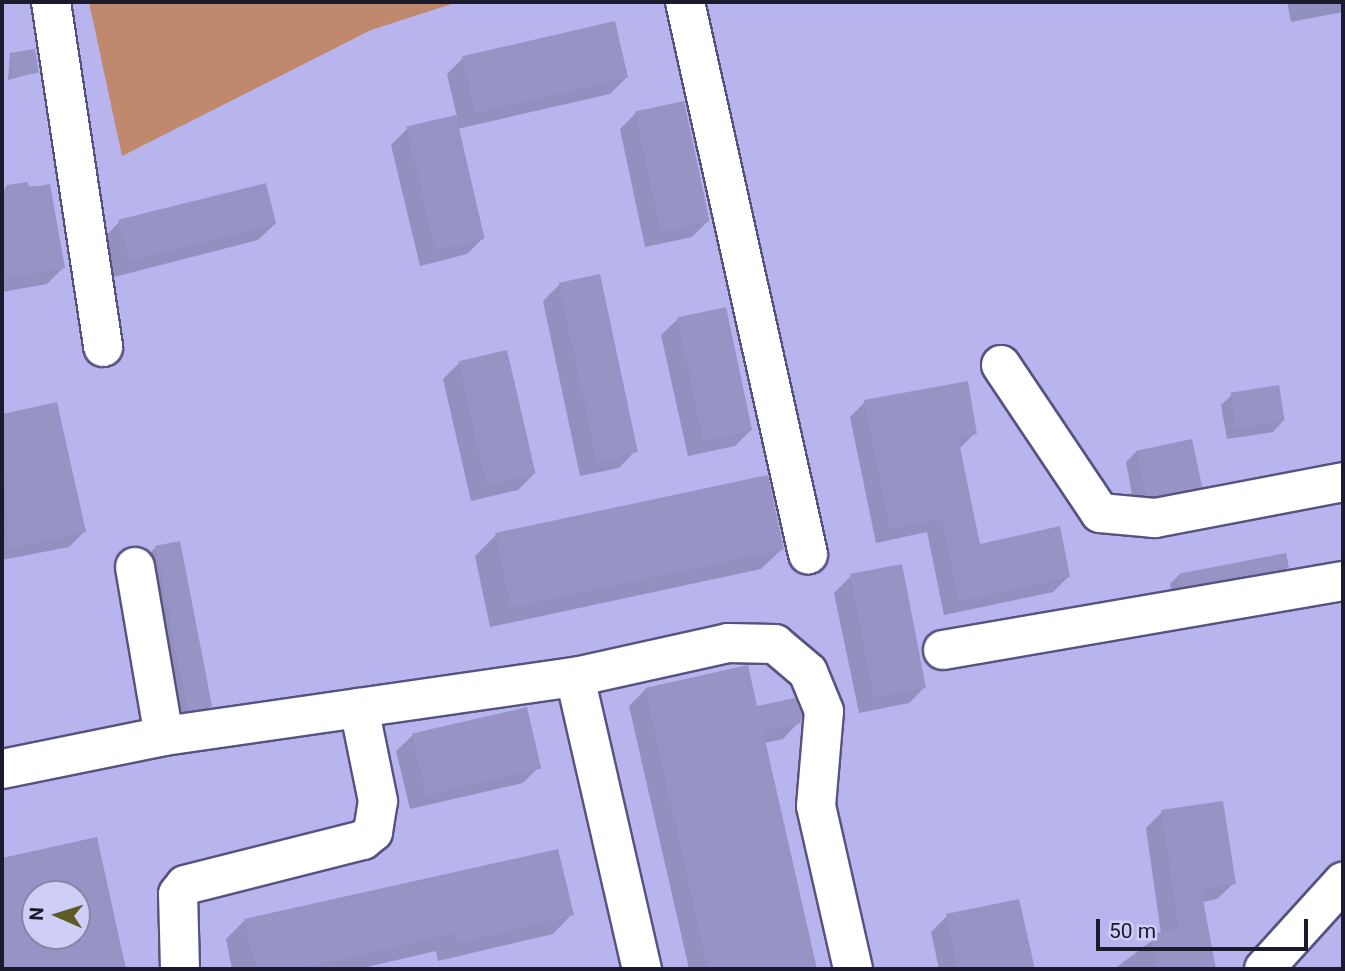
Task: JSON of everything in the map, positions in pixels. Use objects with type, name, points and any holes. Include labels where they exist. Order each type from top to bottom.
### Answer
[{"type":"lane","points":[[51,2],[103,347]]},
{"type":"lane","points":[[685,2],[808,554]]},
{"type":"lane","points":[[1001,365],[1100,513],[1155,518],[1343,482]]},
{"type":"lane","points":[[135,566],[164,736]]},
{"type":"lane","points":[[943,650],[1343,580]]},
{"type":"lane","points":[[2,769],[164,736],[575,677],[754,640],[795,656],[818,687],[824,711],[816,806],[853,969]]},
{"type":"lane","points":[[575,677],[642,969]]},
{"type":"lane","points":[[180,969],[178,894],[185,885],[363,840],[373,832],[378,801],[359,708]]},
{"type":"lane","points":[[1264,969],[1343,882]]},
{"type":"shaded area","points":[[2,2],[1343,2],[1343,969],[2,969]]},
{"type":"shaded area","points":[[89,2],[458,2],[371,30],[122,156]]},
{"type":"building","points":[[615,21],[628,78],[475,113],[462,56]]},
{"type":"building","points":[[35,49],[39,73],[13,77],[9,53]]},
{"type":"building","points":[[684,101],[710,221],[661,232],[635,111]]},
{"type":"building","points":[[456,115],[485,239],[435,250],[406,126]]},
{"type":"building","points":[[28,182],[29,188],[50,184],[65,268],[2,279],[2,193],[7,185]]},
{"type":"building","points":[[266,183],[276,224],[129,261],[119,220]]},
{"type":"building","points":[[600,274],[638,452],[597,461],[559,283]]},
{"type":"building","points":[[726,307],[752,430],[703,441],[677,317]]},
{"type":"building","points":[[507,350],[536,474],[487,485],[458,361]]},
{"type":"building","points":[[968,381],[977,434],[958,438],[980,544],[1060,526],[1070,577],[959,601],[942,518],[890,529],[864,400]]},
{"type":"building","points":[[1279,385],[1285,421],[1236,428],[1231,393]]},
{"type":"building","points":[[57,402],[86,532],[8,549],[2,414]]},
{"type":"building","points":[[1192,439],[1202,487],[1146,499],[1136,451]]},
{"type":"building","points":[[768,475],[784,549],[511,607],[495,533]]},
{"type":"building","points":[[180,541],[212,707],[188,712],[155,546]]},
{"type":"building","points":[[1286,553],[1289,568],[1183,588],[1180,574]]},
{"type":"building","points":[[902,564],[926,688],[874,698],[850,574]]},
{"type":"building","points":[[748,665],[757,706],[795,698],[802,714],[801,723],[763,731],[817,969],[708,969],[645,688]]},
{"type":"building","points":[[527,707],[541,768],[426,795],[412,734]]},
{"type":"building","points":[[1223,801],[1236,884],[1201,889],[1216,969],[1158,969],[1151,934],[1179,929],[1161,810]]},
{"type":"building","points":[[97,837],[126,969],[2,969],[2,858]]},
{"type":"building","points":[[558,849],[574,915],[457,943],[455,933],[298,969],[256,969],[244,919]]},
{"type":"building","points":[[1019,899],[1035,969],[958,969],[946,914]]}]
